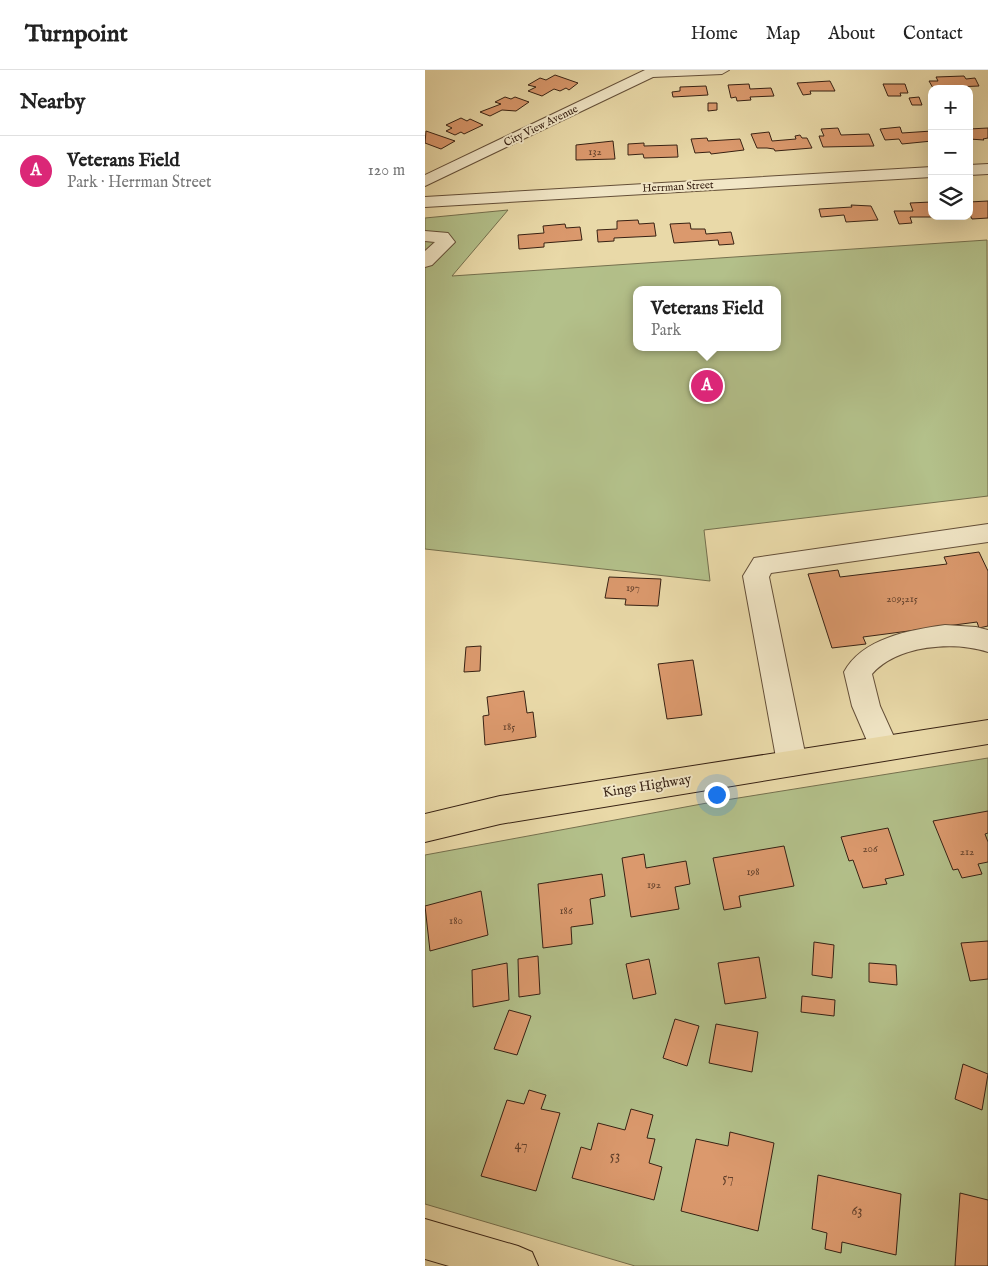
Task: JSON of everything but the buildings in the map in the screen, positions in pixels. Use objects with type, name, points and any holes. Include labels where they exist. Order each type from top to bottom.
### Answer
[{"type":"main road","name":"Kings Highway","points":[[425,828],[500,810],[988,732]]},
{"type":"main road","points":[[425,1239],[519,1266]]},
{"type":"street","points":[[654,71],[722,70]]},
{"type":"street","name":"City View Avenue","points":[[425,182],[654,71]]},
{"type":"street","points":[[973,170],[988,169]]},
{"type":"street","name":"Herrman Street","points":[[425,202],[928,172]]},
{"type":"street","points":[[425,236],[442,237],[446,242],[425,261]]},
{"type":"street","points":[[792,763],[756,576],[763,565],[988,533]]},
{"type":"street","points":[[884,748],[866,706],[858,672],[871,658],[892,647],[957,635],[988,641]]},
{"type":"green space","points":[[508,210],[452,276],[987,240],[988,496],[704,530],[710,581],[425,549],[425,218]]},
{"type":"green space","points":[[988,758],[988,1266],[635,1266],[425,1204],[425,855],[707,803]]},
{"type":"place","name":"Veterans Field","points":[[707,386]]}]
